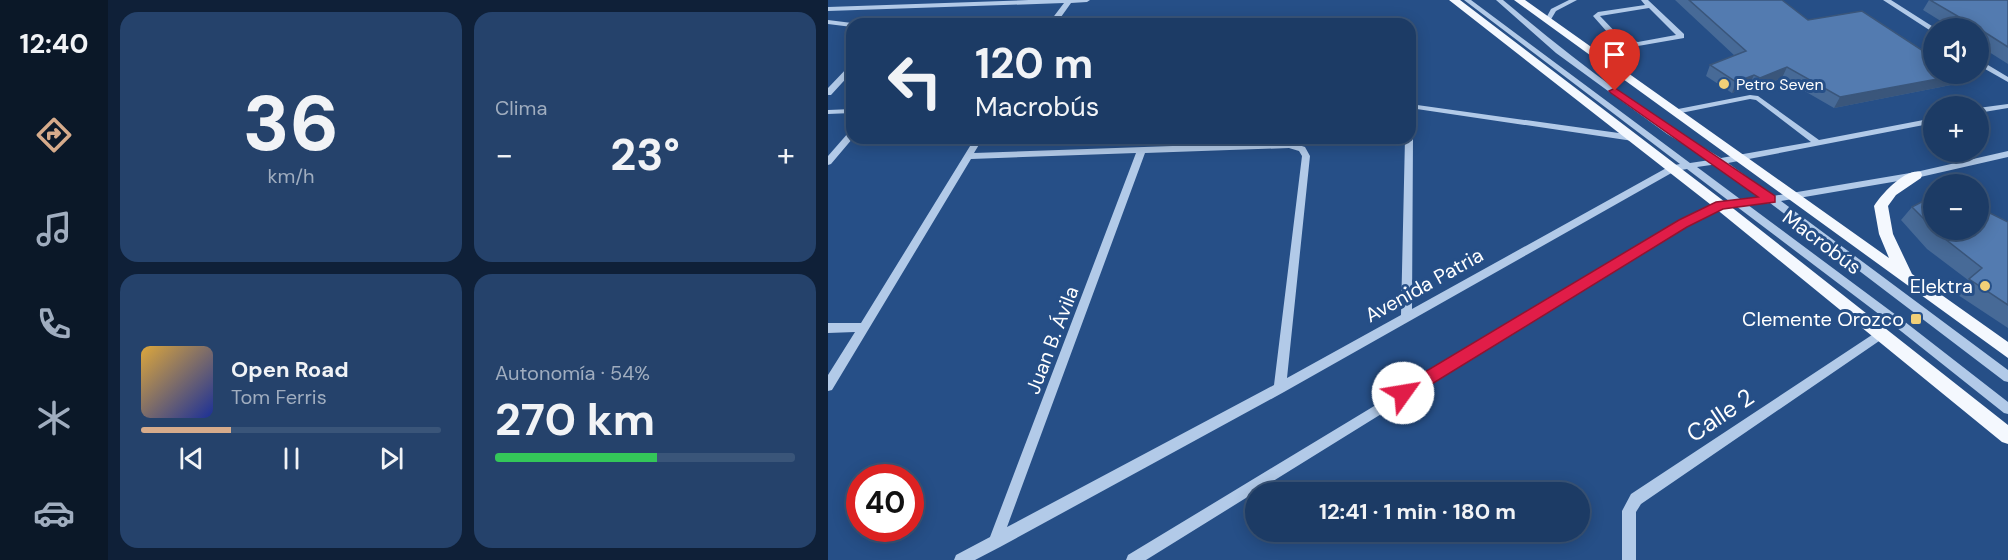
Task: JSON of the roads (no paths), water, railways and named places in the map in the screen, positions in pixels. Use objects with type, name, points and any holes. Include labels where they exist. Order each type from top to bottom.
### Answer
[{"type":"main road","points":[[1454,0],[1673,168],[2008,436]]},
{"type":"main road","points":[[1518,0],[2008,351]]},
{"type":"main road","points":[[1907,277],[1889,246],[1882,224],[1881,207],[1891,192],[1916,175]]},
{"type":"street","points":[[828,9],[1087,0]]},
{"type":"street","name":"Macrobús","points":[[1467,0],[1896,321],[2008,410]]},
{"type":"street","name":"Macrobús","points":[[1498,0],[1559,51],[1670,132],[1719,161],[2008,377]]},
{"type":"street","points":[[1548,20],[1552,10],[1574,0]]},
{"type":"street","points":[[1644,0],[1650,6],[1680,38],[1638,44],[1619,40],[1596,16],[1650,6]]},
{"type":"street","points":[[1886,0],[1923,24]]},
{"type":"street","points":[[1056,18],[1069,1]]},
{"type":"street","points":[[828,22],[846,25]]},
{"type":"street","points":[[1989,68],[2008,80]]},
{"type":"street","points":[[828,93],[846,74]]},
{"type":"street","points":[[1676,112],[1750,97],[1758,98],[1818,143]]},
{"type":"street","points":[[1989,109],[2008,105]]},
{"type":"street","points":[[1416,107],[1632,138]]},
{"type":"street","points":[[828,112],[846,111]]},
{"type":"street","name":"Avenida Patria","points":[[961,560],[1280,388],[1673,168],[1741,158],[1923,122]]},
{"type":"street","points":[[828,162],[846,141]]},
{"type":"street","points":[[828,386],[976,144]]},
{"type":"street","points":[[1406,317],[1409,144]]},
{"type":"street","points":[[968,156],[1289,145],[1302,149],[1306,156],[1280,388]]},
{"type":"street","name":"Juan B. Ávila","points":[[995,542],[1142,150]]},
{"type":"street","points":[[1133,560],[1683,223],[1720,205],[1791,197],[1916,175],[2008,154]]},
{"type":"street","points":[[828,328],[864,327]]},
{"type":"street","name":"Calle 2","points":[[1629,560],[1629,511],[1636,499],[1881,334]]},
{"type":"place","name":"Petro Seven","points":[[1724,84]]},
{"type":"place","name":"Elektra","points":[[1985,286]]},
{"type":"place","name":"Clemente Orozco","points":[[1916,319]]}]
